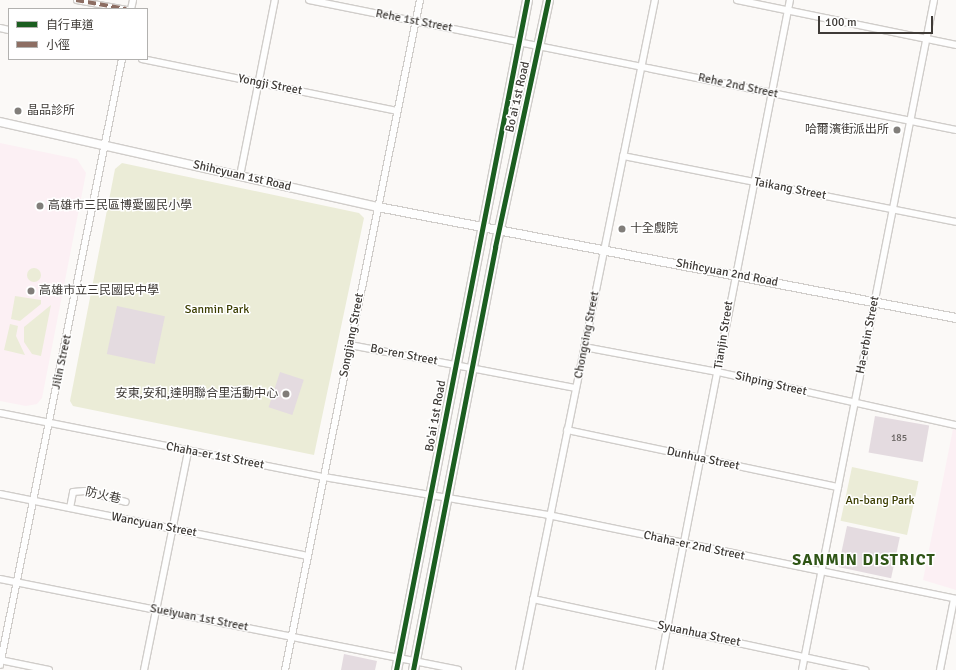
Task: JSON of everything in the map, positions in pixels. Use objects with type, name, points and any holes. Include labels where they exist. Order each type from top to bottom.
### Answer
[{"type":"main road","name":"Bo'ai 1st Road","points":[[396,670],[432,494],[455,365],[484,227],[527,0]]},
{"type":"main road","name":"Bo'ai 1st Road","points":[[414,666],[499,230],[548,0]]},
{"type":"street","points":[[76,0],[120,8]]},
{"type":"street","points":[[240,176],[275,0]]},
{"type":"street","name":"Rehe 1st Street","points":[[309,0],[520,43]]},
{"type":"street","name":"Songjiang Street","points":[[285,670],[420,0]]},
{"type":"street","name":"Chongcing Street","points":[[518,670],[533,599],[548,515],[576,388],[655,0]]},
{"type":"street","points":[[737,0],[956,45]]},
{"type":"street","name":"Tianjin Street","points":[[659,670],[685,545],[735,275],[790,0]]},
{"type":"street","name":"Ha-erbin Street","points":[[802,670],[934,0]]},
{"type":"street","name":"Rehe 2nd Street","points":[[520,43],[956,130]]},
{"type":"street","name":"Jilin Street","points":[[0,662],[107,145],[122,60]]},
{"type":"street","name":"Yongji Street","points":[[147,60],[397,110]]},
{"type":"street","name":"Shihcyuan 1st Road","points":[[0,122],[378,207],[499,230]]},
{"type":"street","name":"Taikang Street","points":[[623,156],[956,222]]},
{"type":"street","name":"Shihcyuan 2nd Road","points":[[499,230],[604,248],[956,318]]},
{"type":"street","name":"Bo-ren Street","points":[[350,345],[576,388]]},
{"type":"street","name":"Sihping Street","points":[[584,347],[718,372],[855,404],[956,425]]},
{"type":"street","name":"Chaha-er 1st Street","points":[[0,413],[324,477],[432,494]]},
{"type":"street","name":"Dunhua Street","points":[[567,430],[838,487]]},
{"type":"street","points":[[144,670],[188,451]]},
{"type":"street","name":"防火巷","points":[[70,508],[73,492],[86,491],[126,502]]},
{"type":"street","name":"Wancyuan Street","points":[[0,494],[308,556]]},
{"type":"street","name":"Chaha-er 2nd Street","points":[[432,494],[548,515],[685,545],[955,599]]},
{"type":"street","name":"Sueiyuan 1st Street","points":[[0,578],[399,658],[414,666],[458,670]]},
{"type":"street","name":"Syuanhua Street","points":[[533,599],[865,670]]},
{"type":"street","points":[[940,670],[955,599]]},
{"type":"street","points":[[0,662],[49,670]]},
{"type":"shaded area","points":[[0,143],[77,159],[86,173],[42,398],[37,404],[26,406],[0,401]]},
{"type":"shaded area","points":[[953,429],[956,430],[956,590],[923,580]]},
{"type":"green space","name":"Sanmin Park","points":[[122,163],[359,213],[364,218],[314,455],[73,406],[70,401],[115,169]]},
{"type":"green space","points":[[31,268],[37,268],[41,272],[41,278],[37,282],[31,282],[27,278],[27,272]]},
{"type":"green space","points":[[15,296],[41,300],[41,304],[20,321],[11,319]]},
{"type":"green space","points":[[51,305],[41,356],[32,354],[24,342],[24,327]]},
{"type":"green space","points":[[10,324],[18,326],[16,336],[25,355],[4,350]]},
{"type":"green space","name":"An-bang Park","points":[[852,467],[919,481],[907,535],[841,521]]},
{"type":"building","points":[[117,306],[165,316],[155,364],[107,354]]},
{"type":"building","name":"安東,安和,達明聯合里活動中心","points":[[280,372],[304,380],[292,415],[269,407]]},
{"type":"building","points":[[875,416],[929,426],[923,462],[869,452]]},
{"type":"building","points":[[847,526],[900,537],[891,578],[838,567]]},
{"type":"building","points":[[344,654],[377,661],[375,670],[341,670]]},
{"type":"marked path","points":[[76,0],[120,8]]},
{"type":"cycle path","points":[[396,670],[527,0]]},
{"type":"cycle path","points":[[413,670],[495,247],[548,0]]},
{"type":"place","name":"晶品診所","points":[[18,111]]},
{"type":"place","name":"哈爾濱街派出所","points":[[897,130]]},
{"type":"place","name":"高雄市三民區博愛國民小學","points":[[40,206]]},
{"type":"place","name":"十全戲院","points":[[622,229]]},
{"type":"place","name":"高雄市立三民國民中學","points":[[31,291]]},
{"type":"place","name":"安東,安和,達明聯合里活動中心","points":[[286,394]]},
{"type":"district","name":"SANMIN DISTRICT","points":[[864,560]]}]
